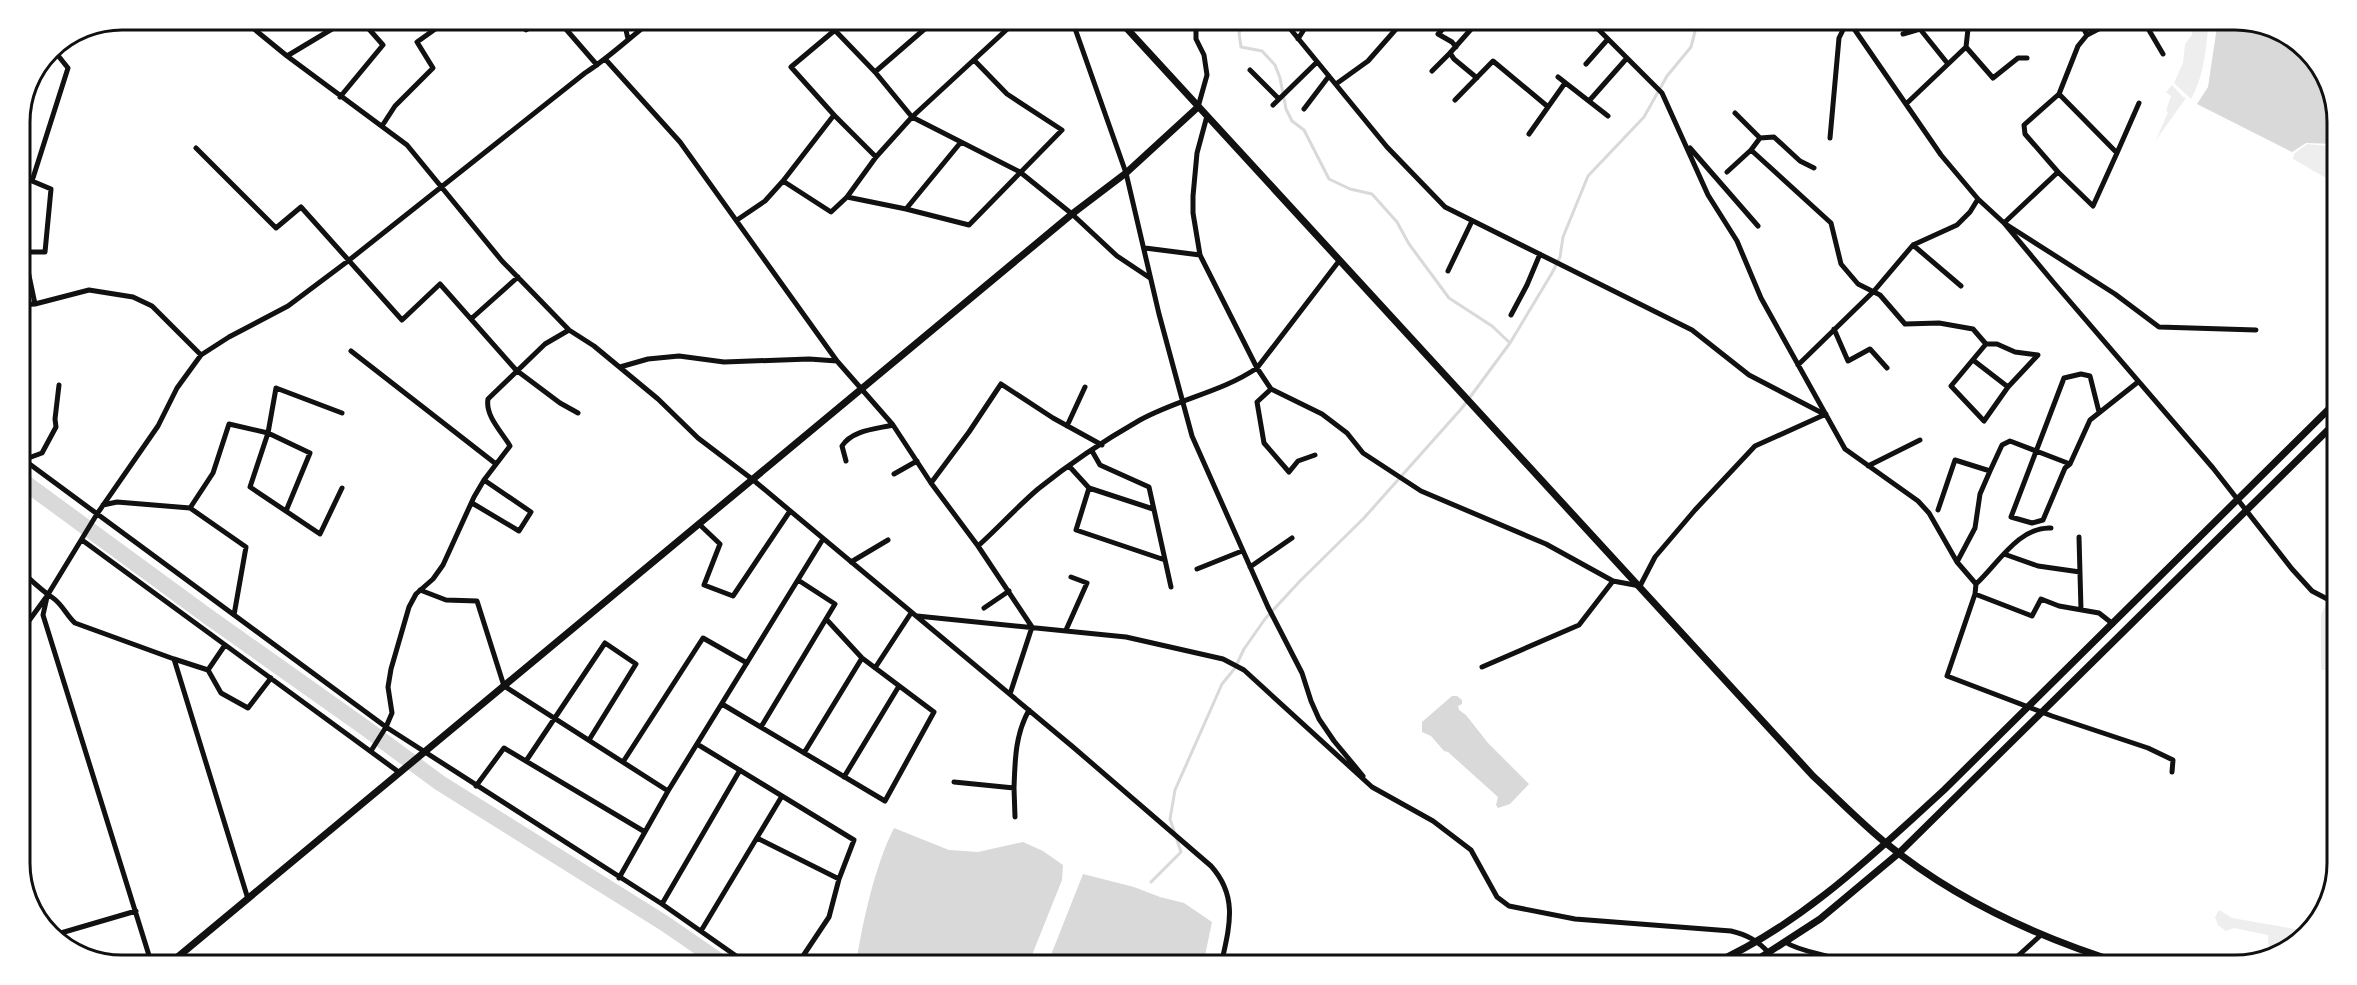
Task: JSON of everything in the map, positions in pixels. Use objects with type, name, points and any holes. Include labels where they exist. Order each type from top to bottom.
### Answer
[{"type":"street","points":[[255,30],[340,97],[407,145],[502,261],[569,330],[594,346],[658,399],[698,438],[752,479],[1010,694],[1171,830],[1221,877],[1228,892],[1229,916],[1223,955]]},
{"type":"street","points":[[287,56],[330,30]]},
{"type":"street","points":[[340,97],[383,45],[370,30]]},
{"type":"street","points":[[382,126],[395,106],[433,69],[417,42],[432,30]]},
{"type":"street","points":[[567,30],[597,65]]},
{"type":"street","points":[[626,30],[628,39]]},
{"type":"street","points":[[30,619],[103,505],[158,426],[177,388],[201,355],[229,337],[288,306],[443,187],[512,130],[606,60],[640,30]]},
{"type":"street","points":[[876,157],[791,67],[835,30],[875,72],[912,117],[1020,172],[1072,214],[1117,255],[1150,278]]},
{"type":"street","points":[[875,72],[923,30]]},
{"type":"street","points":[[783,181],[831,212],[847,197],[876,157],[912,117],[1006,30]]},
{"type":"street","points":[[1076,30],[1126,172],[1180,401],[1192,436],[1242,551],[1302,673],[1319,719],[1372,787]]},
{"type":"street","points":[[1128,30],[1813,776],[1886,843],[1982,907],[2041,935],[2096,955]]},
{"type":"street","points":[[181,955],[752,479],[1126,172],[1198,107],[1207,75],[1204,56],[1196,39],[1196,30]]},
{"type":"street","points":[[1292,30],[1387,147],[1445,207],[1692,330],[1749,375],[1826,414]]},
{"type":"street","points":[[1299,39],[1304,30]]},
{"type":"street","points":[[1336,84],[1368,61],[1395,30]]},
{"type":"street","points":[[1442,30],[1438,34],[1456,47]]},
{"type":"street","points":[[1432,71],[1470,30]]},
{"type":"street","points":[[1599,30],[1662,93],[1708,195],[1737,241],[1761,298],[1845,449],[1917,501],[1929,513],[1957,561],[1976,584]]},
{"type":"street","points":[[1830,138],[1839,38],[1843,30]]},
{"type":"street","points":[[1855,30],[1941,155],[1978,199],[2004,223],[2238,498],[2305,584],[2312,591],[2327,599]]},
{"type":"street","points":[[1903,34],[1917,30]]},
{"type":"street","points":[[1921,30],[1948,64]]},
{"type":"street","points":[[1906,104],[1966,47],[1968,30]]},
{"type":"street","points":[[2084,30],[2087,35]]},
{"type":"street","points":[[2097,30],[2087,35],[2078,46],[2059,94],[2024,125],[2025,134],[2058,172],[2093,206],[2139,103]]},
{"type":"street","points":[[2149,30],[2163,54]]},
{"type":"street","points":[[1586,64],[1608,39]]},
{"type":"street","points":[[1966,47],[1993,78],[2018,58],[2026,57]]},
{"type":"street","points":[[1450,53],[1477,78]]},
{"type":"street","points":[[30,252],[45,252],[51,189],[32,180],[68,68],[59,56]]},
{"type":"street","points":[[1589,101],[1627,58]]},
{"type":"street","points":[[606,60],[680,142],[837,361],[893,425],[930,483],[978,546],[1032,627]]},
{"type":"street","points":[[847,197],[969,225],[1062,130],[1006,94],[974,60]]},
{"type":"street","points":[[1455,100],[1493,61],[1547,106]]},
{"type":"street","points":[[1273,105],[1317,62]]},
{"type":"street","points":[[1250,70],[1279,99]]},
{"type":"street","points":[[1304,109],[1329,76]]},
{"type":"street","points":[[1558,77],[1608,116]]},
{"type":"street","points":[[1529,134],[1565,83]]},
{"type":"street","points":[[2059,94],[2117,153]]},
{"type":"street","points":[[1736,114],[1760,138]]},
{"type":"street","points":[[737,220],[765,201],[834,115]]},
{"type":"street","points":[[1207,116],[1197,153],[1193,196],[1193,213],[1200,255],[1257,368],[1272,389],[1322,414],[1347,433],[1363,453],[1422,491],[1546,544],[1613,581],[1640,586]]},
{"type":"street","points":[[1727,172],[1751,150],[1760,138],[1774,137],[1800,160],[1814,168]]},
{"type":"street","points":[[906,209],[961,142]]},
{"type":"street","points":[[1687,145],[1758,226]]},
{"type":"street","points":[[196,148],[276,228],[301,207],[402,320],[440,284],[516,370],[560,403],[579,413]]},
{"type":"street","points":[[1751,150],[1831,223],[1841,264],[1858,284],[1874,291],[1905,324],[1939,323],[1972,329],[1986,344],[1997,344],[2015,352],[2038,355],[2008,387],[1984,421],[1951,386],[1986,344]]},
{"type":"street","points":[[2004,223],[2058,172]]},
{"type":"street","points":[[1798,365],[1874,291],[1912,245],[1957,225],[1970,212],[1978,199]]},
{"type":"street","points":[[1448,271],[1472,221]]},
{"type":"street","points":[[2004,223],[2115,294],[2159,327],[2256,330]]},
{"type":"street","points":[[1912,245],[1960,286]]},
{"type":"street","points":[[1145,248],[1200,255]]},
{"type":"street","points":[[1510,315],[1527,285],[1540,254]]},
{"type":"street","points":[[978,546],[1037,490],[1092,451],[1141,420],[1180,401],[1241,379],[1257,368],[1339,261]]},
{"type":"street","points":[[471,319],[518,277]]},
{"type":"street","points":[[30,280],[35,304]]},
{"type":"street","points":[[30,304],[89,290],[133,297],[152,306],[201,355]]},
{"type":"street","points":[[1834,329],[1848,361],[1870,349],[1887,368]]},
{"type":"street","points":[[371,751],[392,713],[388,687],[409,607],[420,590],[433,579],[443,565],[484,480],[510,446],[489,414],[488,399],[545,344],[569,330]]},
{"type":"street","points":[[351,351],[496,464]]},
{"type":"street","points":[[620,368],[648,359],[679,356],[724,362],[809,359],[837,361]]},
{"type":"street","points":[[1973,360],[2008,387]]},
{"type":"street","points":[[2100,412],[2090,376],[2081,374],[2064,378],[2011,517],[2032,523],[2043,520],[2065,468],[2070,464],[2090,420],[2138,382]]},
{"type":"street","points":[[930,483],[969,432],[1001,384],[1067,426],[1102,445]]},
{"type":"street","points":[[30,456],[42,453],[56,427],[59,385]]},
{"type":"street","points":[[1067,426],[1085,387]]},
{"type":"street","points":[[342,413],[276,388],[268,433],[250,487],[320,534],[342,488]]},
{"type":"street","points":[[1272,389],[1257,402],[1264,443],[1289,472],[1298,461],[1315,455]]},
{"type":"street","points":[[1731,955],[1757,941],[1804,910],[1886,843],[1944,790],[2114,624],[2327,412]]},
{"type":"street","points":[[1640,586],[1655,557],[1755,446],[1826,414]]},
{"type":"street","points":[[190,508],[213,472],[229,424],[268,433],[310,453],[286,512]]},
{"type":"street","points":[[846,461],[842,446],[844,442],[857,434],[893,425]]},
{"type":"street","points":[[1766,955],[1820,919],[1899,853],[2327,431]]},
{"type":"street","points":[[1868,466],[1920,440]]},
{"type":"street","points":[[1957,561],[1976,528],[1980,494],[2002,445],[2010,441],[2070,464]]},
{"type":"street","points":[[1092,451],[1100,465],[1149,487],[1171,587]]},
{"type":"street","points":[[1938,510],[1955,460],[1990,471]]},
{"type":"street","points":[[894,474],[916,461]]},
{"type":"street","points":[[30,465],[386,727],[662,904],[734,955]]},
{"type":"street","points":[[1069,466],[1089,488],[1153,509]]},
{"type":"street","points":[[472,503],[519,531],[531,512],[484,480]]},
{"type":"street","points":[[1089,488],[1076,530],[1165,560]]},
{"type":"street","points":[[103,505],[117,502],[190,508],[246,547],[234,615]]},
{"type":"street","points":[[699,524],[720,544],[704,585],[733,596],[790,511]]},
{"type":"street","points":[[2051,528],[2045,527],[2028,534],[2004,554],[1976,584],[1975,594],[1947,675],[2148,748],[2173,760],[2172,772]]},
{"type":"street","points":[[2079,537],[2081,610]]},
{"type":"street","points":[[619,878],[668,791],[823,538]]},
{"type":"street","points":[[1250,567],[1292,538]]},
{"type":"street","points":[[82,540],[400,773]]},
{"type":"street","points":[[850,562],[888,540]]},
{"type":"street","points":[[1197,569],[1242,551]]},
{"type":"street","points":[[2004,554],[2038,566],[2080,572]]},
{"type":"street","points":[[1066,630],[1087,583],[1071,577]]},
{"type":"street","points":[[30,580],[47,596],[54,598],[67,617],[75,623],[208,670],[221,693],[248,708],[271,678]]},
{"type":"street","points":[[761,727],[835,604],[798,580]]},
{"type":"street","points":[[1482,667],[1579,625],[1613,581]]},
{"type":"street","points":[[420,590],[446,600],[477,601],[504,686],[668,791]]},
{"type":"street","points":[[984,608],[1009,591]]},
{"type":"street","points":[[1975,594],[2032,616],[2041,599],[2059,606],[2098,613],[2114,624]]},
{"type":"street","points":[[47,596],[43,615],[149,955]]},
{"type":"street","points":[[913,614],[1126,637],[1223,659],[1244,670],[1372,787],[1433,821],[1471,850],[1497,897],[1509,906],[1575,919],[1731,931],[1748,935],[1769,953]]},
{"type":"street","points":[[875,668],[913,614]]},
{"type":"street","points":[[722,704],[885,801],[934,712],[862,658],[827,620]]},
{"type":"street","points":[[1010,694],[1032,627]]},
{"type":"street","points":[[623,762],[702,638],[747,663]]},
{"type":"street","points":[[526,761],[605,643],[636,664],[589,740]]},
{"type":"street","points":[[208,670],[225,645]]},
{"type":"street","points":[[804,753],[862,658]]},
{"type":"street","points":[[174,659],[248,899]]},
{"type":"street","points":[[844,777],[899,686]]},
{"type":"street","points":[[1015,817],[1016,750],[1020,725],[1029,710]]},
{"type":"street","points":[[697,744],[854,840],[839,879],[829,917],[804,955]]},
{"type":"street","points":[[477,786],[504,748],[645,832]]},
{"type":"street","points":[[662,904],[740,770]]},
{"type":"street","points":[[954,782],[1014,788]]},
{"type":"street","points":[[701,931],[782,795]]},
{"type":"street","points":[[757,838],[839,879]]},
{"type":"street","points":[[63,932],[136,911]]},
{"type":"street","points":[[2020,955],[2041,935]]},
{"type":"street","points":[[1785,942],[1791,946],[1829,955]]},
{"type":"shaded area","points":[[2193,30],[2208,30],[2202,70],[2191,99],[2174,83],[2183,63],[2185,44],[2192,35]]},
{"type":"shaded area","points":[[2217,30],[2253,32],[2281,42],[2300,57],[2311,71],[2322,93],[2327,116],[2327,144],[2306,143],[2292,152],[2197,104],[2208,87]]},
{"type":"shaded area","points":[[2172,85],[2186,98],[2156,140],[2168,112],[2166,111],[2171,96],[2166,92]]},
{"type":"shaded area","points":[[2307,144],[2327,146],[2327,178],[2293,159],[2294,154]]},
{"type":"shaded area","points":[[2325,606],[2327,606],[2327,670],[2321,670],[2321,615]]},
{"type":"shaded area","points":[[1452,696],[1457,696],[1462,700],[1462,704],[1458,706],[1459,710],[1529,784],[1510,804],[1498,808],[1496,805],[1498,797],[1448,752],[1444,751],[1431,736],[1422,732],[1422,722]]},
{"type":"shaded area","points":[[894,828],[949,850],[978,852],[1023,842],[1043,851],[1063,865],[1062,880],[1032,955],[858,955],[870,895]]},
{"type":"shaded area","points":[[1083,874],[1184,903],[1212,922],[1205,955],[1051,955]]},
{"type":"shaded area","points":[[2219,910],[2232,918],[2297,930],[2269,948],[2268,935],[2234,928],[2226,931],[2218,925],[2215,917]]},
{"type":"waterway","points":[[1240,30],[1241,47],[1262,51],[1275,65],[1286,109],[1292,121],[1304,130],[1329,179],[1350,189],[1372,194],[1397,222],[1409,244],[1449,298],[1492,326],[1510,343]]},
{"type":"waterway","points":[[1151,882],[1181,852],[1170,819],[1175,790],[1222,684],[1235,668],[1244,649],[1265,619],[1364,518],[1462,408],[1510,343],[1560,257],[1563,237],[1588,176],[1644,117],[1667,76],[1691,47],[1695,30]]},
{"type":"waterway","points":[[30,486],[440,783],[664,923],[710,955]]}]
